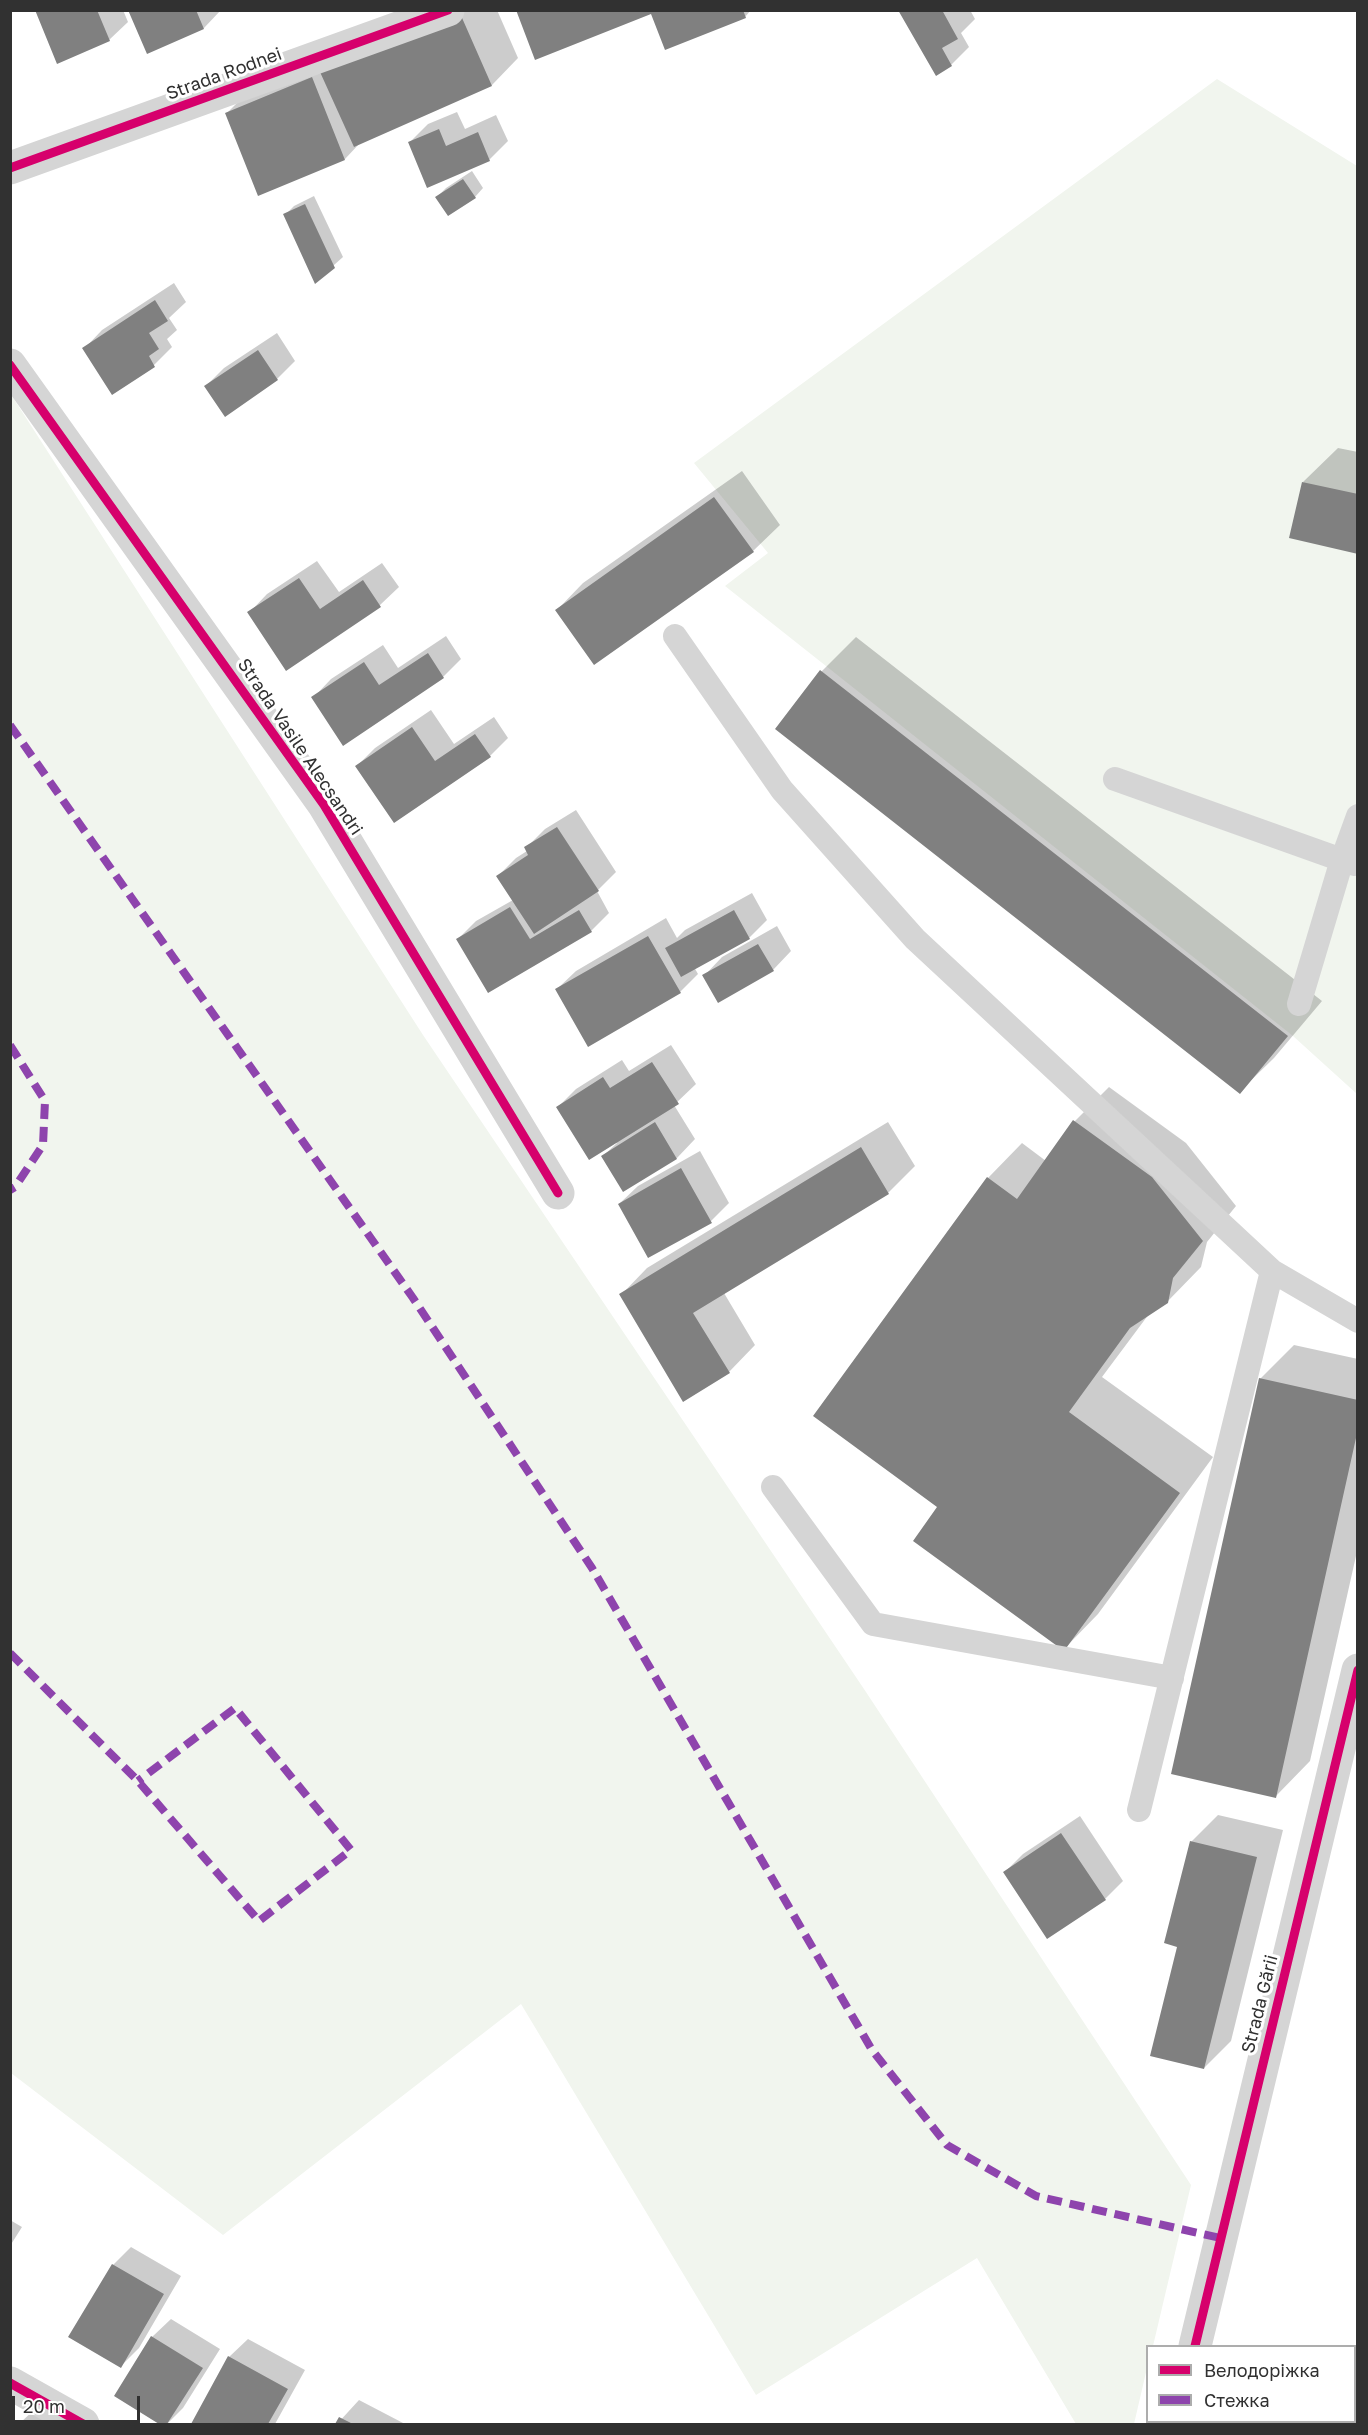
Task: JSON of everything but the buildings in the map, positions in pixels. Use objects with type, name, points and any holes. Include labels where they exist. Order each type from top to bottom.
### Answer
[{"type":"street","name":"Strada Rodnei","points":[[10,168],[448,10]]},
{"type":"street","name":"Strada Vasile Alecsandri","points":[[10,365],[324,805],[558,1193]]},
{"type":"street","name":"Strada Gării","points":[[1195,2345],[1358,1670]]},
{"type":"street","points":[[10,2383],[83,2424]]},
{"type":"lane","points":[[675,636],[782,790],[915,939],[1272,1271],[1358,1321]]},
{"type":"lane","points":[[1115,779],[1350,862]]},
{"type":"lane","points":[[1299,1004],[1350,862],[1358,816]]},
{"type":"lane","points":[[1139,1810],[1272,1271]]},
{"type":"lane","points":[[773,1487],[873,1624],[1172,1678]]},
{"type":"shaded area","points":[[1217,79],[1357,166],[1357,1094],[1293,1036],[725,586],[768,553],[694,463]]},
{"type":"shaded area","points":[[10,393],[423,1035],[864,1689],[1191,2185],[1153,2345],[1146,2345],[1146,2372],[1134,2424],[1076,2424],[977,2258],[756,2395],[521,2004],[223,2235],[11,2073]]},
{"type":"marked path","points":[[10,725],[413,1298],[592,1568],[872,2050],[947,2145],[1036,2196],[1220,2238]]},
{"type":"marked path","points":[[10,1045],[45,1101],[43,1145],[15,1187],[10,1190]]},
{"type":"marked path","points":[[10,1653],[138,1781],[259,1921],[351,1850],[235,1708],[138,1781]]},
{"type":"cycle path","points":[[10,168],[448,10]]},
{"type":"cycle path","points":[[10,365],[324,805],[558,1193]]},
{"type":"cycle path","points":[[1195,2345],[1358,1670]]},
{"type":"cycle path","points":[[10,2383],[83,2424]]}]
